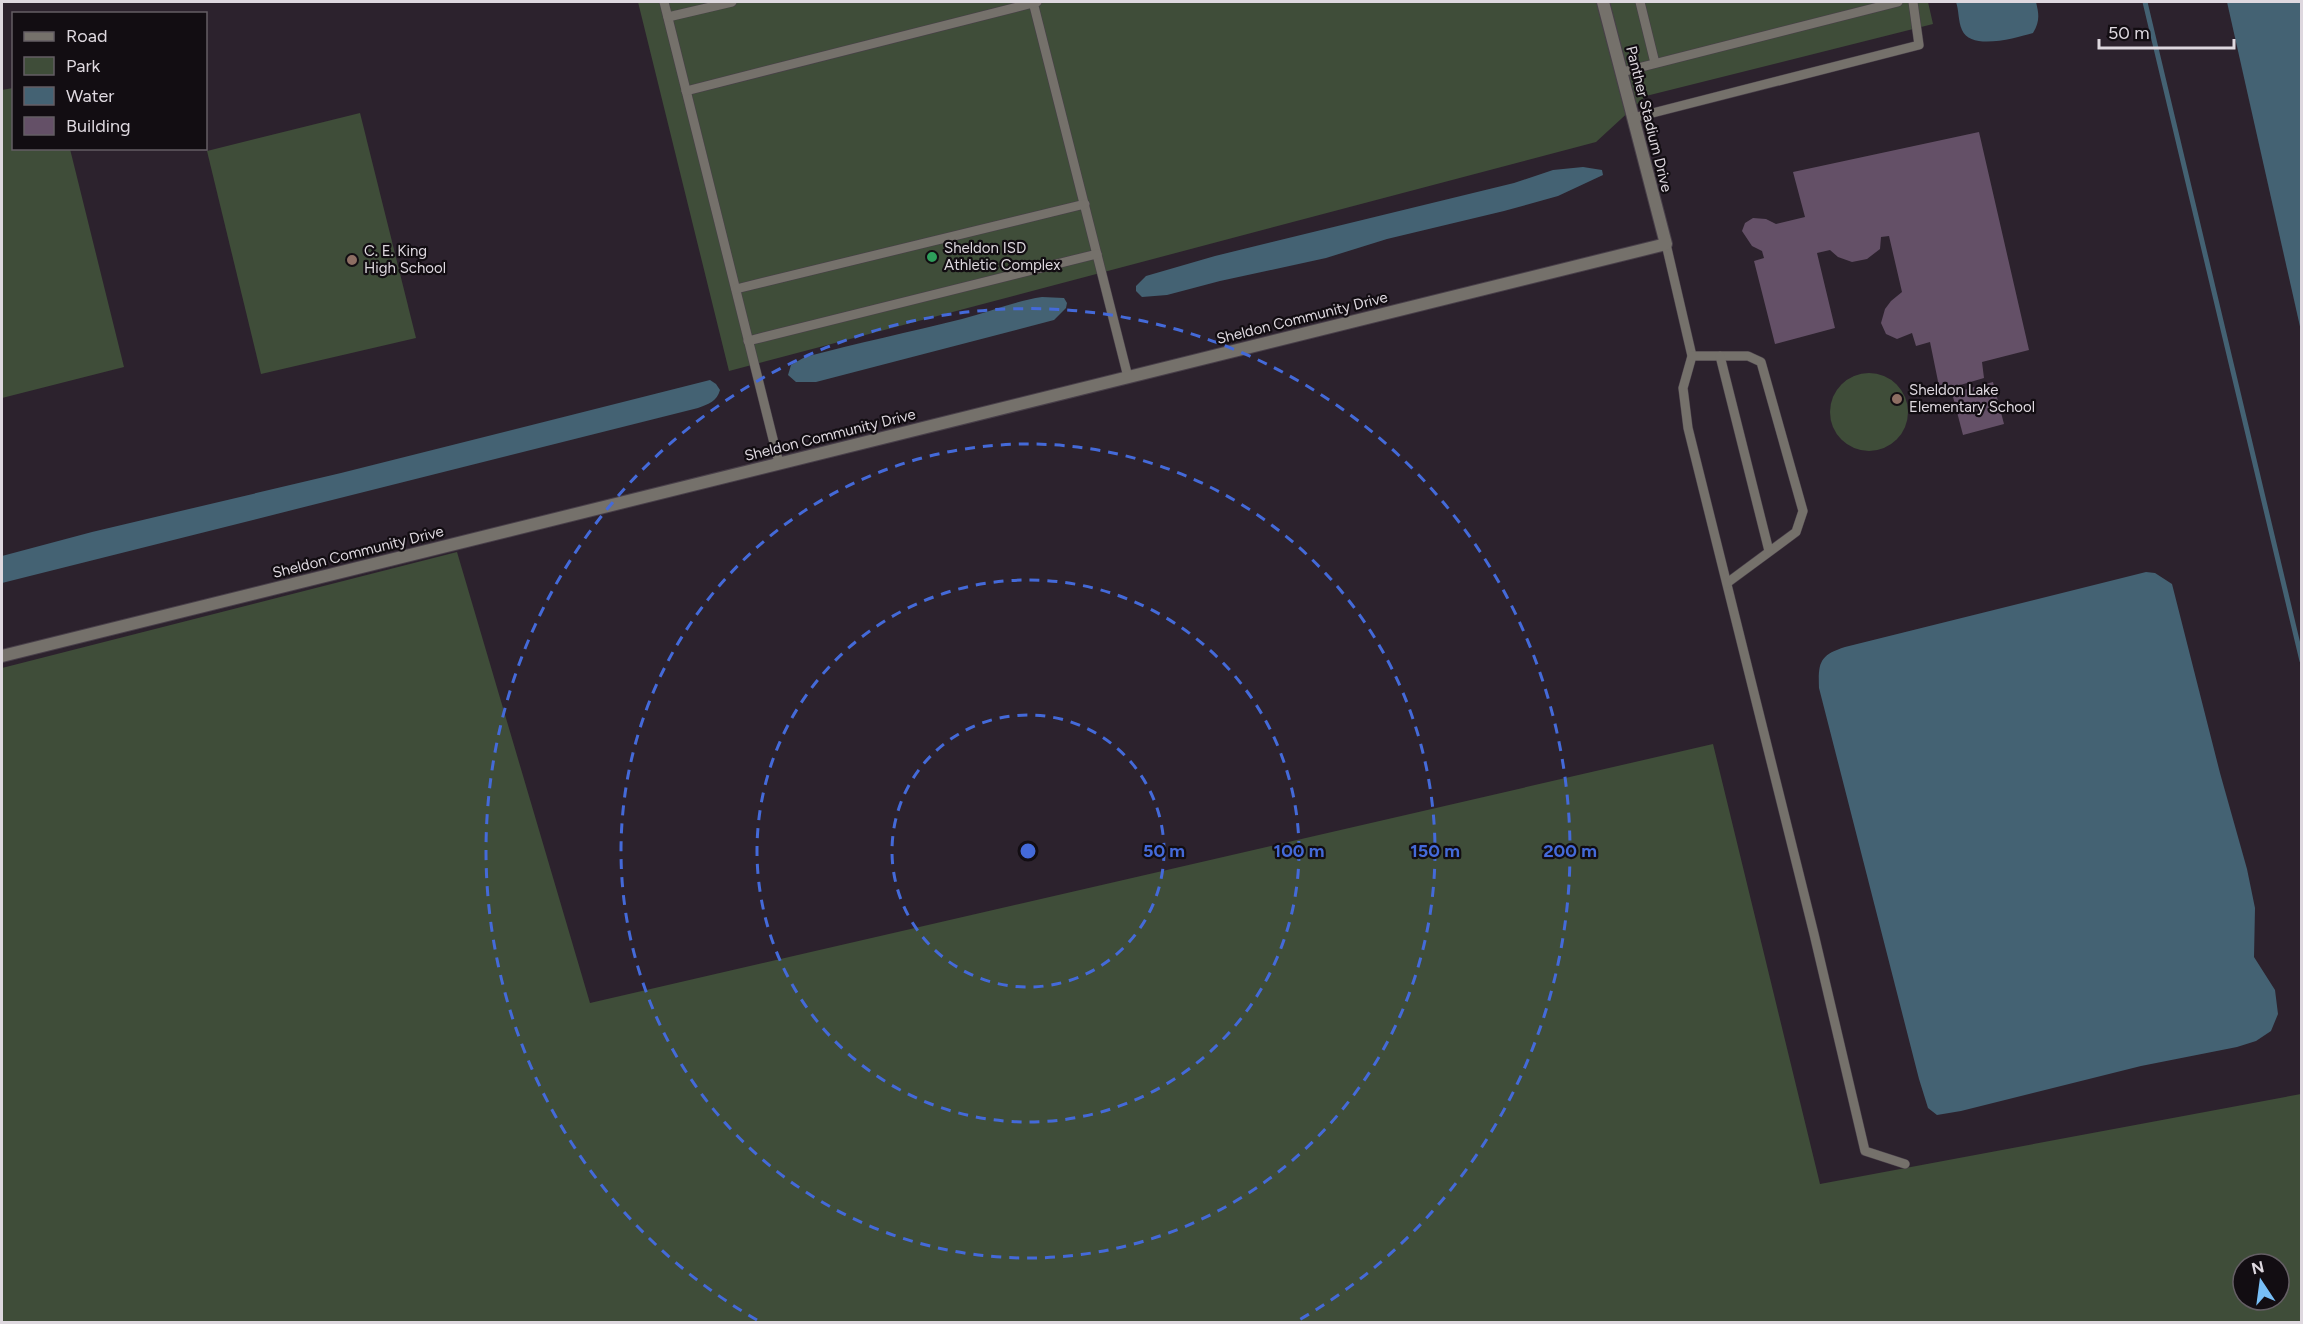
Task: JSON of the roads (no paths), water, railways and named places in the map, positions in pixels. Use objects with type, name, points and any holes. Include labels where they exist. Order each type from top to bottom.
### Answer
[{"type":"street","name":"Panther Stadium Drive","points":[[1603,2],[1666,244]]},
{"type":"street","name":"Sheldon Community Drive","points":[[2,656],[1666,244]]},
{"type":"lane","points":[[664,2],[779,464]]},
{"type":"lane","points":[[668,17],[732,2]]},
{"type":"lane","points":[[686,91],[1035,2],[1128,377]]},
{"type":"lane","points":[[1640,2],[1655,63]]},
{"type":"lane","points":[[1622,72],[1898,2]]},
{"type":"lane","points":[[1633,118],[1899,52],[1918,45],[1913,2]]},
{"type":"lane","points":[[736,289],[1085,204]]},
{"type":"lane","points":[[1666,244],[1692,356],[1683,388],[1688,428],[1865,1151],[1905,1164]]},
{"type":"lane","points":[[748,341],[1097,254]]},
{"type":"lane","points":[[1692,356],[1748,356],[1761,362],[1803,511],[1796,532],[1727,583]]},
{"type":"lane","points":[[1720,356],[1769,551]]},
{"type":"water","points":[[1956,2],[2036,2],[2038,22],[2033,33],[2016,38],[1994,41],[1974,40],[1962,30]]},
{"type":"water","points":[[2227,2],[2301,2],[2301,331]]},
{"type":"water","points":[[1583,167],[1602,170],[1603,175],[1558,196],[1387,239],[1326,258],[1167,295],[1142,297],[1136,291],[1136,286],[1146,276],[1215,256],[1514,183],[1553,170]]},
{"type":"water","points":[[1042,297],[1064,298],[1067,303],[1066,308],[1054,320],[816,382],[796,382],[788,375],[791,365],[805,357]]},
{"type":"water","points":[[710,380],[720,390],[719,394],[712,402],[698,408],[2,583],[2,556]]},
{"type":"water","points":[[2146,572],[2155,573],[2172,584],[2247,869],[2255,908],[2254,957],[2275,990],[2278,1014],[2271,1031],[2256,1041],[2237,1047],[2141,1066],[1937,1115],[1928,1108],[1919,1079],[1819,688],[1820,666],[1830,653],[1845,647]]},
{"type":"waterway","points":[[2145,2],[2302,661]]},
{"type":"place","name":"Sheldon ISD Athletic Complex","points":[[932,257]]},
{"type":"place","name":"C. E. King High School","points":[[352,260]]},
{"type":"place","name":"Sheldon Lake Elementary School","points":[[1897,399]]}]
